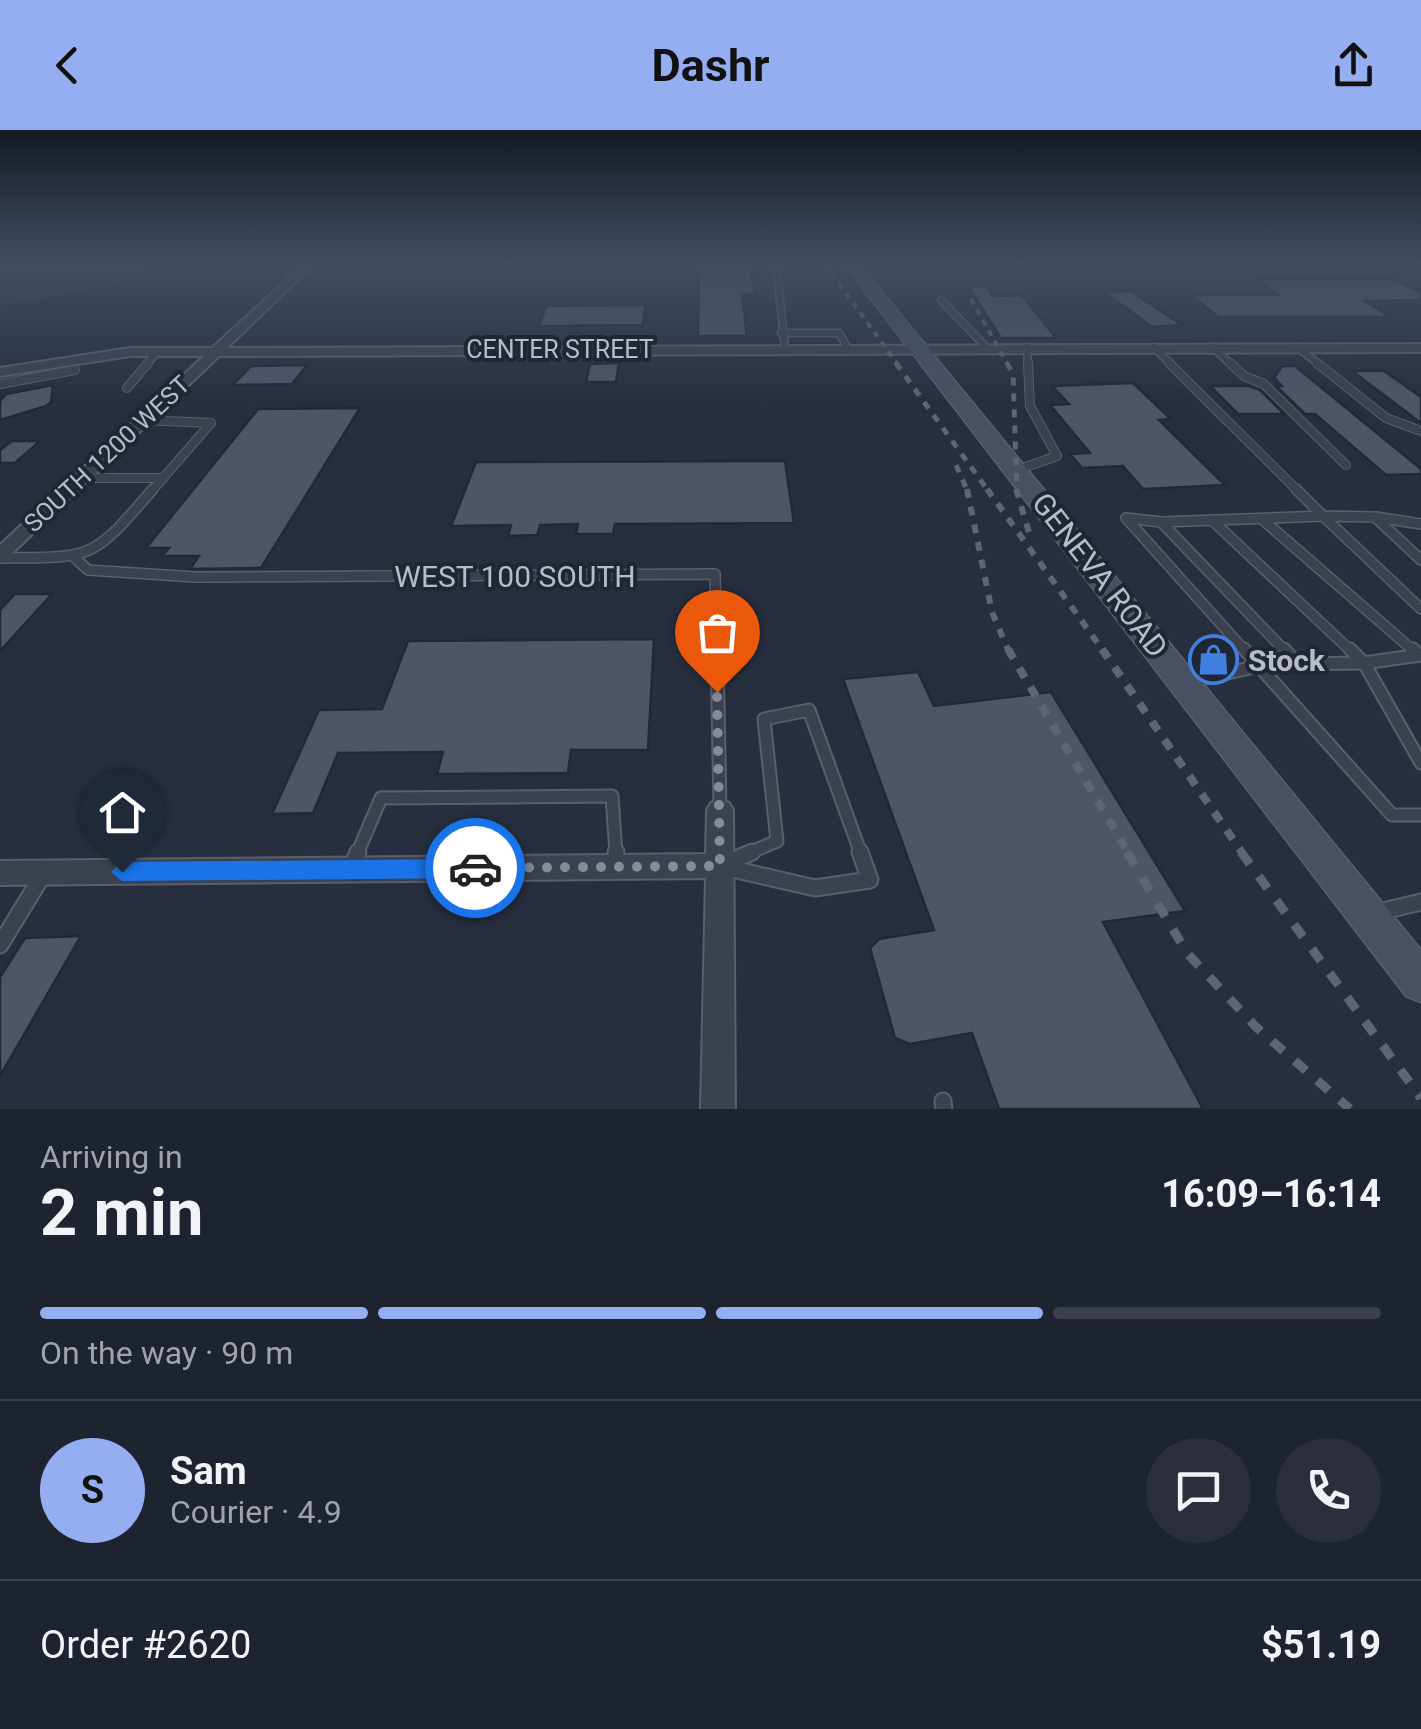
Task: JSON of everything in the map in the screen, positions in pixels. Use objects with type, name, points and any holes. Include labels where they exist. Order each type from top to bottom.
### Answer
[{"type":"main road","name":"GENEVA ROAD","points":[[888,310],[1421,982]]},
{"type":"street","name":"SOUTH 1200 WEST","points":[[0,556],[260,310]]},
{"type":"street","name":"CENTER STREET","points":[[0,372],[98,355],[157,352],[784,340],[847,347],[1421,348]]},
{"type":"street","points":[[718,1109],[720,810]]},
{"type":"street","points":[[0,873],[720,866]]},
{"type":"lane","points":[[781,310],[784,340]]},
{"type":"lane","points":[[950,310],[986,347]]},
{"type":"lane","points":[[1017,470],[1056,456],[1030,406],[1027,347]]},
{"type":"lane","points":[[1153,347],[1421,609]]},
{"type":"lane","points":[[1212,347],[1244,376],[1264,384],[1346,465]]},
{"type":"lane","points":[[1297,347],[1386,418],[1421,431]]},
{"type":"lane","points":[[127,388],[157,352]]},
{"type":"lane","points":[[0,384],[75,370]]},
{"type":"lane","points":[[74,558],[106,544],[211,423],[143,420]]},
{"type":"lane","points":[[82,478],[163,478]]},
{"type":"lane","points":[[1375,516],[1421,560]]},
{"type":"lane","points":[[1421,524],[1375,516],[1214,522],[1126,518],[1392,815],[1421,815]]},
{"type":"lane","points":[[1262,519],[1420,655]]},
{"type":"lane","points":[[1161,522],[1298,664]]},
{"type":"lane","points":[[1214,522],[1364,663],[1421,763]]},
{"type":"lane","name":"WEST 100 SOUTH","points":[[0,556],[74,558],[88,570],[315,577],[715,574],[720,810]]},
{"type":"lane","points":[[1185,683],[1258,666],[1364,663],[1420,655]]},
{"type":"lane","points":[[809,710],[870,880],[815,888],[720,866],[777,841],[764,719],[809,710]]},
{"type":"lane","points":[[351,869],[381,798],[574,796],[612,796],[618,867]]},
{"type":"lane","points":[[0,944],[45,872]]},
{"type":"lane","points":[[1368,915],[1421,902]]},
{"type":"building","points":[[545,310],[645,310],[643,325],[539,326]]},
{"type":"building","points":[[698,310],[744,310],[747,336],[698,336]]},
{"type":"building","points":[[983,310],[1034,310],[1056,338],[1001,338]]},
{"type":"building","points":[[1128,310],[1159,310],[1182,325],[1152,327]]},
{"type":"building","points":[[1209,310],[1379,310],[1390,317],[1218,317]]},
{"type":"building","points":[[619,363],[616,382],[586,382],[590,364]]},
{"type":"building","points":[[307,365],[292,384],[233,385],[251,366]]},
{"type":"building","points":[[1282,366],[1295,366],[1421,469],[1421,474],[1386,475],[1315,414],[1305,414],[1276,386],[1282,386],[1274,378]]},
{"type":"building","points":[[1352,371],[1384,371],[1421,397],[1421,423]]},
{"type":"building","points":[[1133,383],[1171,419],[1159,420],[1225,485],[1143,489],[1123,466],[1082,468],[1070,454],[1090,453],[1050,405],[1069,404],[1052,386]]},
{"type":"building","points":[[53,385],[51,402],[46,406],[0,420],[0,401],[6,394]]},
{"type":"building","points":[[1210,386],[1248,386],[1260,390],[1284,414],[1238,414]]},
{"type":"building","points":[[360,408],[261,568],[190,569],[199,556],[162,556],[169,548],[146,548],[258,409]]},
{"type":"building","points":[[12,441],[40,441],[15,463],[0,463],[0,450]]},
{"type":"building","points":[[785,461],[794,523],[615,524],[613,534],[576,534],[578,524],[540,525],[537,535],[508,536],[511,525],[451,526],[476,462]]},
{"type":"building","points":[[15,594],[52,594],[0,651],[0,610]]},
{"type":"building","points":[[654,639],[648,750],[571,750],[568,773],[437,774],[443,752],[338,753],[313,813],[272,814],[319,710],[382,709],[408,641]]},
{"type":"building","points":[[918,672],[934,706],[1051,692],[1185,911],[1103,922],[1203,1109],[999,1109],[972,1033],[910,1044],[895,1038],[870,948],[879,939],[934,930],[843,679]]},
{"type":"building","points":[[81,936],[0,1076],[0,977],[25,938]]},
{"type":"railway","points":[[858,310],[898,365]]},
{"type":"railway","points":[[977,310],[1008,365]]},
{"type":"railway","points":[[896,363],[989,492]]},
{"type":"railway","points":[[1007,363],[1013,374],[1017,492]]},
{"type":"railway","points":[[956,465],[967,490]]},
{"type":"railway","points":[[987,489],[1104,652]]},
{"type":"railway","points":[[1016,489],[1031,539]]},
{"type":"railway","points":[[967,490],[992,612],[1009,652]]},
{"type":"railway","points":[[1008,649],[1129,854]]},
{"type":"railway","points":[[1102,649],[1243,854]]},
{"type":"railway","points":[[1127,852],[1187,953],[1256,1027],[1350,1109]]},
{"type":"railway","points":[[1241,852],[1421,1098]]},
{"type":"way so far","points":[[475,868],[720,866],[717,692]]},
{"type":"place","name":"Stock","points":[[1213,660]]},
{"type":"route","points":[[122,872],[475,868]]}]
